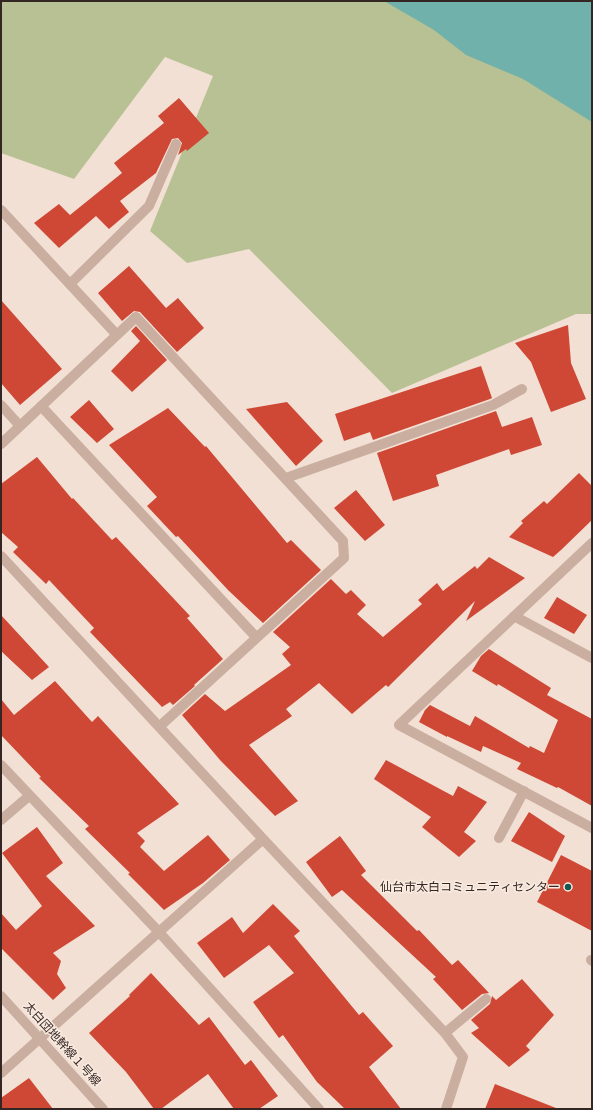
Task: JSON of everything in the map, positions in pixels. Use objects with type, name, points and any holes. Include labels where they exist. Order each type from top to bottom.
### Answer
[{"type":"street","points":[[70,284],[150,206],[176,144]]},
{"type":"street","points":[[1,210],[117,335]]},
{"type":"street","points":[[1,444],[136,317],[343,541],[344,558],[159,727]]},
{"type":"street","points":[[286,478],[493,404],[522,389]]},
{"type":"street","points":[[1,405],[20,426]]},
{"type":"street","points":[[41,406],[256,637]]},
{"type":"street","points":[[592,543],[398,725],[592,828]]},
{"type":"street","points":[[1,556],[263,839],[446,1033],[463,1057],[446,1109]]},
{"type":"street","points":[[514,616],[592,658]]},
{"type":"street","points":[[1,765],[158,931],[319,1109]]},
{"type":"street","points":[[499,838],[524,791]]},
{"type":"street","points":[[1,820],[29,796]]},
{"type":"street","points":[[1,1073],[158,931],[263,839]]},
{"type":"street","name":"太白団地幹線１号線","points":[[1,996],[103,1109]]},
{"type":"street","points":[[446,1033],[486,999]]},
{"type":"green space","points":[[1,1],[406,1],[592,113],[592,314],[576,314],[392,393],[249,249],[187,263],[150,231],[213,76],[165,57],[74,179],[1,153]]},
{"type":"water","points":[[384,1],[592,1],[592,122],[523,79],[466,55],[434,30]]},
{"type":"building","points":[[179,98],[209,133],[187,151],[186,149],[178,155],[182,143],[178,138],[172,139],[156,173],[120,201],[129,212],[109,229],[96,216],[59,248],[34,223],[59,204],[70,215],[122,173],[114,163],[164,123],[158,116]]},
{"type":"building","points":[[129,266],[166,308],[178,298],[204,328],[177,352],[140,312],[134,311],[122,321],[98,293]]},
{"type":"building","points":[[1,300],[62,369],[20,405],[1,383]]},
{"type":"building","points":[[568,325],[571,363],[586,399],[551,412],[531,362],[515,343]]},
{"type":"building","points":[[136,326],[167,360],[132,392],[111,371],[140,341],[131,331]]},
{"type":"building","points":[[481,366],[492,398],[373,440],[370,432],[344,441],[335,414]]},
{"type":"building","points":[[89,400],[114,429],[97,443],[70,417]]},
{"type":"building","points":[[287,402],[323,441],[296,466],[246,409]]},
{"type":"building","points":[[168,408],[205,447],[206,446],[287,543],[291,540],[321,570],[263,623],[228,590],[178,536],[176,537],[147,506],[157,497],[109,445]]},
{"type":"building","points":[[496,411],[502,427],[532,417],[542,445],[511,455],[509,449],[436,475],[439,486],[393,501],[377,453]]},
{"type":"building","points":[[37,457],[72,499],[73,498],[112,540],[116,537],[190,616],[187,618],[223,659],[173,705],[170,702],[162,707],[90,632],[94,628],[49,580],[46,584],[13,552],[18,547],[1,532],[1,484]]},
{"type":"building","points":[[579,473],[592,486],[592,520],[561,550],[553,557],[509,537],[523,523],[521,521],[544,501],[547,504]]},
{"type":"building","points":[[356,490],[385,525],[365,541],[334,508]]},
{"type":"building","points":[[489,557],[525,578],[466,621],[475,601],[388,687],[386,685],[352,714],[319,683],[286,709],[292,716],[249,745],[298,801],[275,816],[220,760],[182,715],[205,694],[225,711],[291,665],[282,654],[290,647],[273,632],[331,579],[346,594],[351,590],[366,605],[357,614],[383,637],[422,604],[418,600],[437,583],[443,591],[475,566],[477,569]]},
{"type":"building","points":[[557,597],[587,615],[574,634],[544,618]]},
{"type":"building","points":[[1,615],[49,667],[32,680],[1,651]]},
{"type":"building","points":[[489,649],[551,688],[547,695],[592,719],[592,806],[558,787],[557,788],[517,769],[521,763],[483,746],[481,752],[447,737],[419,722],[425,710],[430,705],[470,726],[475,716],[529,748],[530,746],[544,753],[558,720],[498,684],[497,686],[472,671],[481,656]]},
{"type":"building","points":[[55,681],[92,722],[98,716],[179,804],[137,833],[145,841],[140,847],[164,871],[208,835],[230,860],[203,883],[164,910],[128,874],[130,873],[85,829],[89,826],[39,778],[41,777],[1,735],[1,699],[14,715]]},
{"type":"building","points":[[386,760],[453,796],[458,786],[487,802],[464,832],[476,841],[459,857],[422,827],[431,817],[374,779]]},
{"type":"building","points":[[529,812],[565,836],[552,862],[511,841]]},
{"type":"building","points":[[37,827],[63,863],[46,876],[95,926],[53,953],[61,961],[57,974],[66,988],[53,1000],[1,948],[1,913],[16,930],[42,906],[2,853]]},
{"type":"building","points":[[340,836],[366,871],[361,875],[417,931],[419,930],[452,965],[458,960],[489,993],[482,994],[462,1010],[433,979],[436,977],[342,890],[332,897],[306,862]]},
{"type":"building","name":"仙台市太白コミュニティセンター","points":[[561,855],[592,871],[592,931],[537,902]]},
{"type":"building","points":[[273,904],[300,931],[294,936],[359,1015],[363,1012],[393,1046],[369,1067],[401,1109],[345,1109],[317,1082],[283,1035],[279,1038],[253,1002],[294,973],[269,945],[224,978],[197,943],[232,917],[243,933]]},
{"type":"building","points":[[151,973],[199,1025],[209,1017],[245,1065],[251,1060],[278,1096],[259,1109],[234,1109],[208,1074],[161,1109],[154,1109],[126,1072],[89,1033],[130,996],[129,995]]},
{"type":"building","points":[[522,979],[554,1015],[526,1046],[530,1050],[509,1067],[471,1033],[479,1028],[471,1020],[490,1004],[492,996],[496,1000]]},
{"type":"building","points":[[29,1078],[53,1109],[1,1109],[1,1098]]},
{"type":"building","points":[[495,1084],[556,1108],[556,1109],[485,1109]]},
{"type":"place","name":"仙台市太白コミュニティセンター","points":[[568,887]]}]
